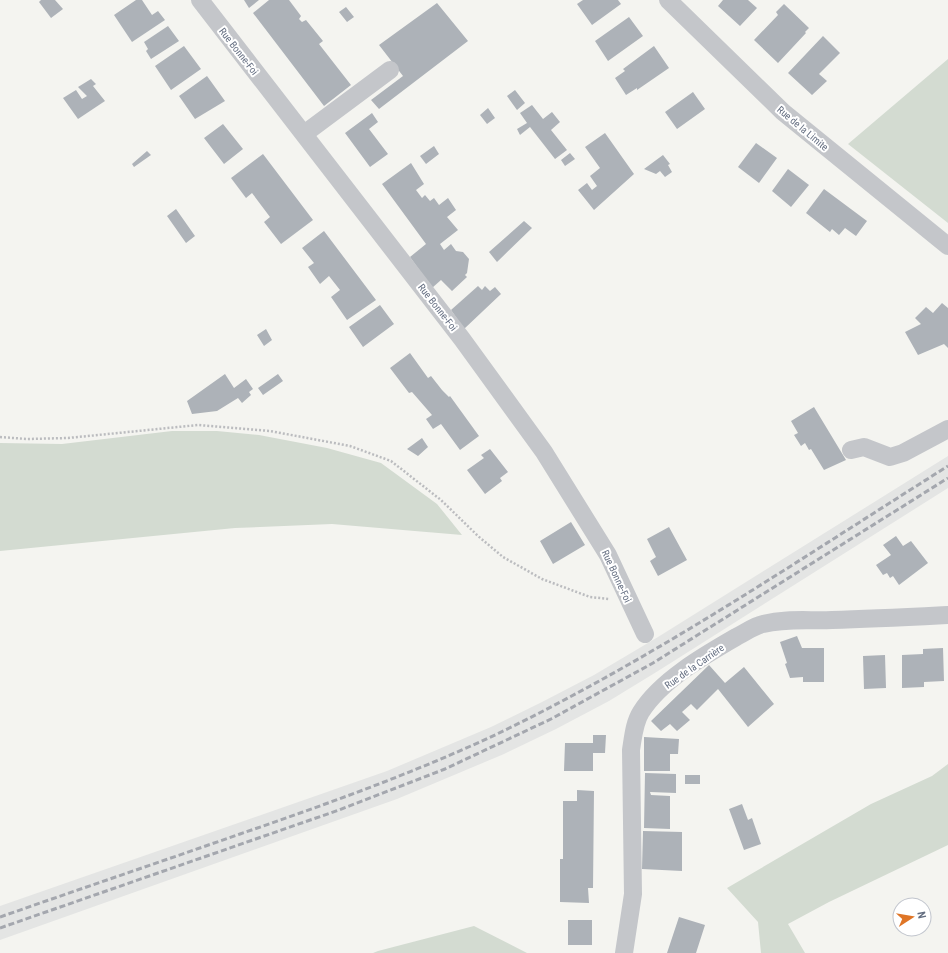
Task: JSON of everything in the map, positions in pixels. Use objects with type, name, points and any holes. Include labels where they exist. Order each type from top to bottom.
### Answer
[{"type":"street","name":"Rue Bonne-Foi","points":[[200,0],[462,339],[544,452],[608,555],[646,634]]},
{"type":"street","name":"Rue de la Limite","points":[[668,0],[783,112],[948,246]]},
{"type":"street","points":[[304,134],[390,70]]},
{"type":"street","points":[[851,450],[864,447],[890,457],[903,453],[948,429]]},
{"type":"street","name":"Rue de la Carrière","points":[[624,953],[633,894],[631,750],[640,713],[655,694],[668,681],[728,642],[762,624],[789,619],[830,620],[948,615]]},
{"type":"path","points":[[0,437],[27,439],[68,438],[198,425],[270,431],[350,446],[391,461],[441,500],[478,536],[503,557],[535,576],[590,597],[629,601]]},
{"type":"shaded area","points":[[948,59],[948,223],[848,144]]},
{"type":"shaded area","points":[[172,431],[217,431],[259,435],[327,448],[381,463],[437,504],[462,535],[332,524],[235,528],[0,551],[0,443],[62,444]]},
{"type":"shaded area","points":[[948,456],[948,488],[658,671],[609,701],[556,729],[504,754],[397,799],[0,940],[0,906],[387,771],[491,727],[542,702],[594,675],[658,637]]},
{"type":"shaded area","points":[[948,764],[948,845],[829,902],[788,924],[805,953],[761,953],[758,922],[727,888],[871,804],[932,776]]},
{"type":"shaded area","points":[[474,926],[527,953],[373,953],[378,951]]},
{"type":"building","points":[[41,0],[55,0],[63,9],[51,18],[39,2]]},
{"type":"building","points":[[136,0],[142,0],[152,15],[158,11],[165,20],[132,42],[114,15]]},
{"type":"building","points":[[244,0],[259,0],[249,8]]},
{"type":"building","points":[[269,0],[289,0],[301,16],[299,19],[302,22],[306,20],[323,41],[319,44],[351,85],[324,106],[253,13]]},
{"type":"building","points":[[583,0],[618,0],[621,4],[592,25],[577,4]]},
{"type":"building","points":[[723,0],[748,0],[757,8],[740,26],[718,6]]},
{"type":"building","points":[[437,3],[468,41],[379,109],[371,100],[403,76],[379,45]]},
{"type":"building","points":[[784,4],[809,28],[778,63],[754,40],[778,15],[776,12]]},
{"type":"building","points":[[346,7],[354,17],[347,22],[339,12]]},
{"type":"building","points":[[629,17],[643,36],[608,61],[595,41]]},
{"type":"building","points":[[168,26],[179,41],[151,59],[146,51],[148,49],[144,42]]},
{"type":"building","points":[[823,36],[840,53],[819,74],[827,81],[812,95],[788,73]]},
{"type":"building","points":[[184,46],[201,69],[171,90],[155,66]]},
{"type":"building","points":[[654,46],[669,68],[637,90],[637,88],[626,95],[615,78],[625,71],[623,69]]},
{"type":"building","points":[[207,76],[225,101],[195,119],[179,96]]},
{"type":"building","points":[[91,79],[96,84],[93,86],[105,101],[78,119],[63,98],[76,90],[82,99],[87,96],[78,87]]},
{"type":"building","points":[[515,90],[525,103],[517,110],[507,96]]},
{"type":"building","points":[[693,92],[705,109],[677,129],[665,112]]},
{"type":"building","points":[[532,105],[543,119],[552,112],[560,122],[551,130],[567,150],[555,159],[530,127],[520,135],[517,129],[527,123],[520,113]]},
{"type":"building","points":[[488,108],[495,118],[487,124],[480,115]]},
{"type":"building","points":[[372,113],[378,122],[369,129],[388,154],[370,167],[345,133]]},
{"type":"building","points":[[223,124],[243,149],[224,164],[204,138]]},
{"type":"building","points":[[605,133],[634,174],[594,210],[578,190],[587,183],[592,190],[597,186],[590,176],[600,168],[585,147]]},
{"type":"building","points":[[756,143],[777,158],[759,183],[738,167]]},
{"type":"building","points":[[434,146],[439,154],[426,164],[420,156]]},
{"type":"building","points":[[147,151],[151,155],[134,167],[132,164]]},
{"type":"building","points":[[570,153],[575,159],[565,166],[561,160]]},
{"type":"building","points":[[263,154],[313,220],[281,244],[264,222],[270,217],[252,193],[246,198],[231,178]]},
{"type":"building","points":[[663,155],[670,164],[668,165],[672,172],[665,177],[660,171],[656,174],[644,169]]},
{"type":"building","points":[[411,163],[424,184],[416,190],[422,198],[425,195],[430,201],[434,198],[439,205],[448,198],[456,210],[447,217],[458,230],[440,244],[444,250],[451,244],[456,251],[463,252],[469,259],[467,273],[465,275],[467,277],[452,291],[441,280],[432,288],[410,257],[426,244],[382,184]]},
{"type":"building","points":[[788,169],[809,185],[791,207],[772,191]]},
{"type":"building","points":[[824,189],[867,221],[856,236],[845,228],[839,235],[832,229],[830,232],[806,213]]},
{"type":"building","points":[[176,209],[195,236],[186,243],[167,216]]},
{"type":"building","points":[[524,221],[532,228],[497,262],[489,252]]},
{"type":"building","points":[[324,231],[376,300],[347,320],[331,297],[340,290],[329,276],[320,284],[308,267],[314,263],[302,248]]},
{"type":"building","points":[[478,286],[482,290],[485,286],[490,291],[495,287],[501,294],[464,329],[451,310]]},
{"type":"building","points":[[942,303],[948,308],[948,348],[944,344],[918,355],[905,332],[921,324],[915,318],[926,307],[933,313]]},
{"type":"building","points":[[380,305],[394,324],[363,347],[349,327]]},
{"type":"building","points":[[266,329],[272,340],[264,346],[257,335]]},
{"type":"building","points":[[410,353],[428,378],[431,376],[442,390],[449,397],[450,396],[479,436],[460,450],[441,424],[433,429],[426,419],[432,415],[412,392],[409,393],[390,368]]},
{"type":"building","points":[[225,374],[234,388],[246,379],[253,389],[249,392],[251,395],[242,403],[238,398],[217,411],[192,414],[187,401]]},
{"type":"building","points":[[278,374],[283,381],[263,395],[258,388]]},
{"type":"building","points":[[814,407],[846,460],[824,470],[811,449],[809,450],[805,443],[801,446],[794,435],[798,433],[791,421]]},
{"type":"building","points":[[422,438],[428,447],[418,456],[407,449]]},
{"type":"building","points":[[490,449],[508,472],[500,478],[502,481],[485,494],[467,470],[484,458],[481,455]]},
{"type":"building","points":[[571,522],[585,545],[553,564],[540,541]]},
{"type":"building","points":[[669,527],[687,560],[658,576],[650,561],[656,557],[647,539]]},
{"type":"building","points":[[896,536],[903,546],[911,541],[928,563],[899,585],[893,576],[890,578],[887,573],[883,575],[876,565],[891,555],[883,545]]},
{"type":"building","points":[[797,636],[802,648],[824,648],[824,682],[803,682],[803,677],[790,678],[780,642]]},
{"type":"building","points":[[943,648],[944,681],[924,682],[924,687],[902,688],[902,655],[923,654],[923,649]]},
{"type":"building","points":[[885,655],[886,688],[864,689],[863,656]]},
{"type":"building","points":[[709,665],[725,683],[744,667],[774,704],[748,727],[718,689],[697,710],[691,704],[682,712],[690,720],[677,731],[670,724],[661,731],[651,721]]},
{"type":"building","points":[[593,735],[606,735],[605,753],[593,753],[593,771],[564,771],[565,743],[593,743]]},
{"type":"building","points":[[644,737],[679,739],[678,754],[670,754],[670,771],[644,771]]},
{"type":"building","points":[[645,773],[676,774],[676,793],[650,792],[651,795],[670,796],[670,829],[644,828]]},
{"type":"building","points":[[685,775],[700,775],[700,784],[685,784]]},
{"type":"building","points":[[577,790],[594,791],[593,888],[588,888],[589,903],[560,902],[560,859],[563,859],[563,801],[577,801]]},
{"type":"building","points":[[742,804],[748,820],[752,818],[761,844],[744,850],[729,809]]},
{"type":"building","points":[[643,831],[682,832],[682,871],[642,869]]},
{"type":"building","points":[[679,917],[705,925],[696,953],[667,953]]},
{"type":"building","points":[[568,920],[592,920],[592,945],[568,945]]},
{"type":"railway","points":[[0,917],[273,823],[402,775],[497,734],[556,704],[670,640],[782,572],[948,466]]},
{"type":"railway","points":[[0,928],[339,810],[445,769],[551,719],[653,663],[948,478]]}]
